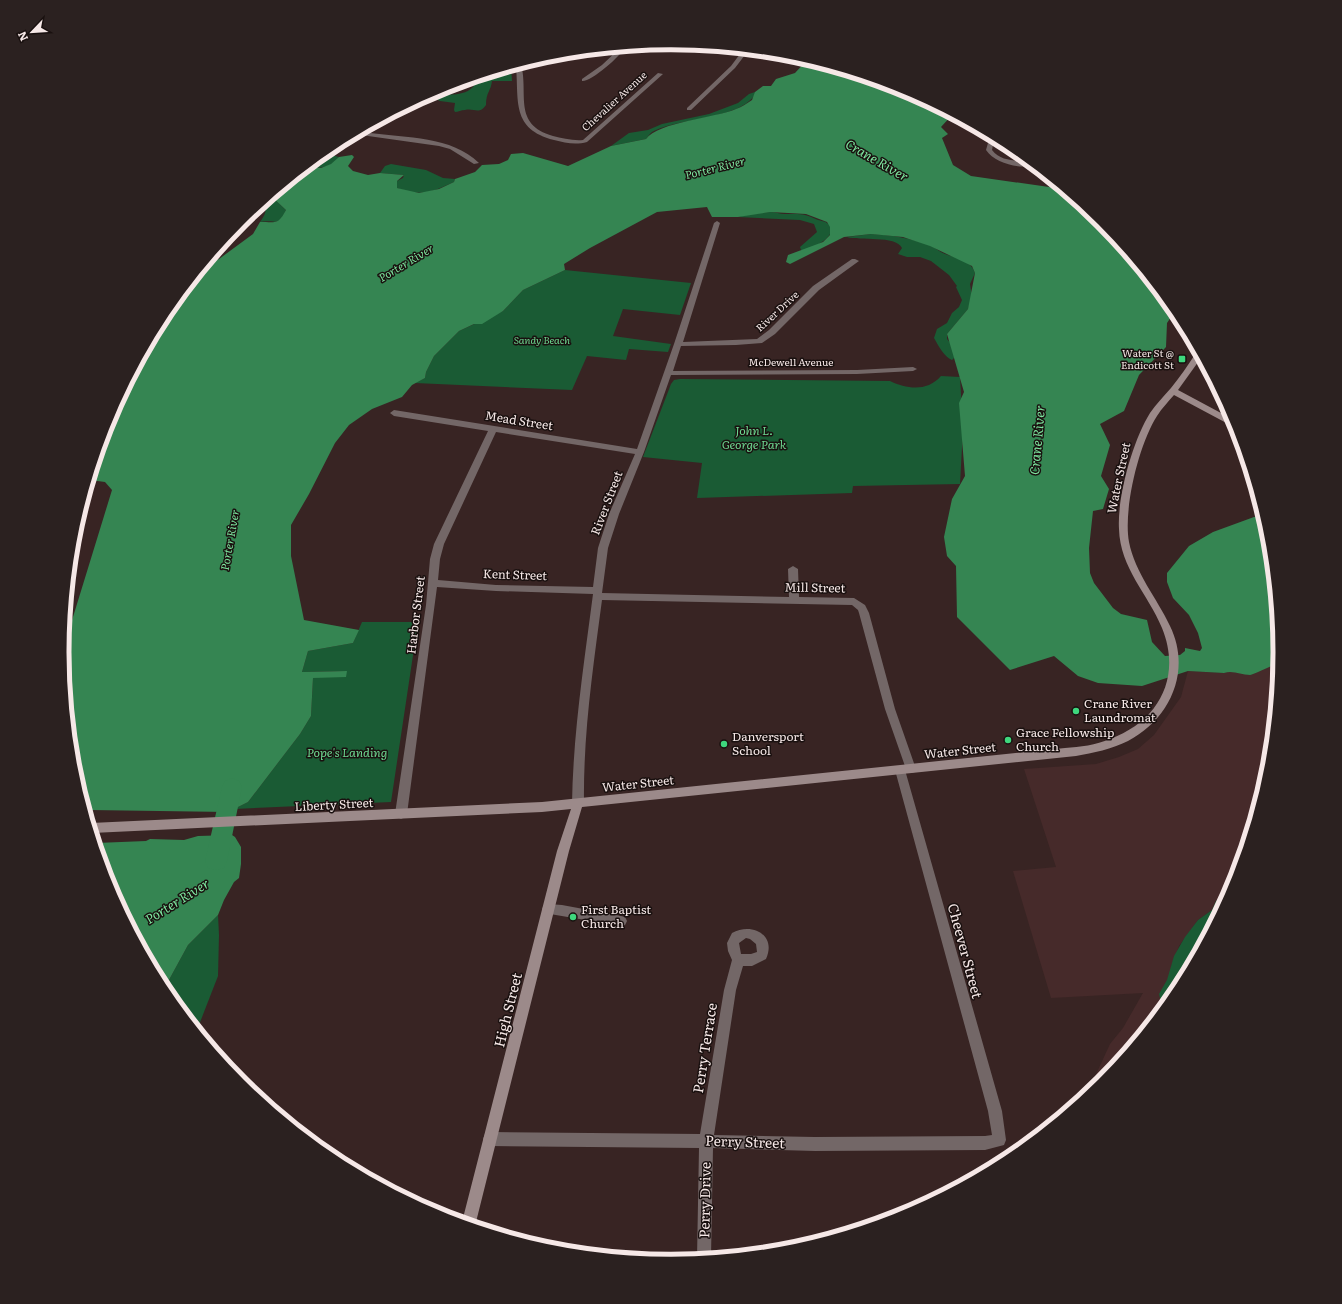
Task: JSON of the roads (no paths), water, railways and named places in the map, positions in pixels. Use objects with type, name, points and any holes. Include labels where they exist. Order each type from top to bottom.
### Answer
[{"type":"main road","name":"Water Street","points":[[578,804],[1045,755],[1101,747],[1125,738],[1152,719],[1166,700],[1172,685],[1175,668],[1173,649],[1164,624],[1130,562],[1126,551],[1123,530],[1125,507],[1142,436],[1152,416],[1173,391],[1196,358]]},
{"type":"main road","points":[[1173,391],[1226,419]]},
{"type":"main road","name":"Liberty Street","points":[[96,828],[260,821],[578,804]]},
{"type":"main road","name":"High Street","points":[[470,1219],[563,850],[578,804]]},
{"type":"street","points":[[584,80],[609,62],[619,52]]},
{"type":"street","points":[[689,108],[733,66],[743,54]]},
{"type":"street","name":"Chevalier Avenue","points":[[519,70],[523,114],[526,122],[532,129],[542,134],[566,141],[581,142],[660,74]]},
{"type":"street","points":[[366,134],[440,144],[452,148],[476,162]]},
{"type":"street","points":[[992,143],[989,150],[995,157],[1022,163]]},
{"type":"street","name":"River Street","points":[[578,804],[580,728],[603,548],[608,530],[640,452],[678,344],[717,222]]},
{"type":"street","name":"River Drive","points":[[678,344],[759,341],[772,332],[816,288],[855,261]]},
{"type":"street","name":"McDewell Avenue","points":[[668,372],[857,372],[914,369]]},
{"type":"street","name":"Mead Street","points":[[394,413],[640,452]]},
{"type":"street","name":"Harbor Street","points":[[401,814],[431,605],[435,559],[439,544],[493,429]]},
{"type":"street","points":[[793,569],[794,600]]},
{"type":"street","name":"Kent Street","points":[[433,583],[597,593]]},
{"type":"street","name":"Mill Street","points":[[597,593],[851,602],[862,608],[906,770]]},
{"type":"street","name":"Cheever Street","points":[[906,770],[963,998],[995,1111],[999,1140]]},
{"type":"street","points":[[548,909],[562,910],[621,921]]},
{"type":"street","name":"Perry Terrace","points":[[706,1141],[730,990],[738,960]]},
{"type":"street","name":"Perry Street","points":[[490,1139],[706,1141],[815,1144],[970,1144],[999,1140]]},
{"type":"street","name":"Perry Drive","points":[[704,1253],[706,1141]]},
{"type":"water","name":"Crane River","points":[[802,65],[865,82],[901,96],[949,118],[941,127],[948,134],[942,138],[953,165],[971,176],[1054,188],[1097,226],[1124,255],[1149,286],[1171,317],[1167,323],[1166,347],[1139,375],[1124,411],[1100,424],[1110,445],[1101,476],[1109,489],[1103,509],[1093,511],[1089,548],[1090,573],[1094,583],[1113,608],[1121,614],[1147,620],[1152,642],[1165,656],[1180,655],[1185,651],[1185,648],[1200,651],[1202,648],[1198,633],[1189,615],[1173,598],[1167,582],[1167,573],[1189,546],[1213,532],[1257,517],[1268,573],[1272,613],[1273,666],[1250,675],[1231,672],[1188,671],[1142,686],[1098,683],[1078,676],[1054,656],[1010,670],[957,617],[956,566],[947,556],[944,537],[952,499],[965,476],[959,403],[964,392],[947,334],[968,309],[975,273],[972,266],[930,246],[903,237],[871,234],[844,237],[790,264],[786,262],[788,255],[823,242],[830,235],[830,227],[827,222],[806,214],[770,212],[738,217],[712,217],[707,207],[657,212],[590,248],[564,264],[565,270],[523,290],[503,311],[482,324],[474,324],[459,331],[434,356],[426,372],[425,378],[412,385],[402,397],[372,409],[349,425],[335,443],[309,494],[291,525],[291,556],[304,620],[359,630],[353,643],[308,651],[302,672],[347,671],[346,677],[313,678],[311,716],[300,734],[248,802],[228,812],[91,810],[74,731],[70,691],[69,652],[70,628],[112,490],[105,482],[94,481],[101,458],[131,386],[170,318],[213,261],[219,259],[253,234],[260,222],[276,222],[281,218],[286,210],[274,199],[313,168],[321,168],[331,164],[339,157],[352,155],[354,157],[348,166],[353,171],[368,175],[380,173],[404,175],[397,181],[397,188],[419,193],[439,189],[454,182],[455,179],[475,172],[482,165],[499,164],[508,160],[511,154],[523,153],[568,166],[611,146],[646,139],[652,133],[662,128],[738,108],[752,100],[755,92],[763,86],[771,86],[776,79],[795,73]]},
{"type":"water","points":[[232,835],[235,837],[241,847],[239,878],[234,882],[218,915],[188,945],[168,982],[131,918],[100,843],[146,841],[150,839],[184,840],[198,836]]},
{"type":"waterway","name":"Porter River","points":[[216,861],[232,787]]},
{"type":"place","name":"Water St @ Endicott St","points":[[1182,359]]},
{"type":"place","name":"Crane River Laundromat","points":[[1076,711]]},
{"type":"place","name":"Grace Fellowship Church","points":[[1008,740]]},
{"type":"place","name":"Danversport School","points":[[724,744]]},
{"type":"place","name":"First Baptist Church","points":[[573,917]]},
{"type":"park label","name":"Sandy Beach","points":[[542,340]]},
{"type":"park label","name":"John L. George Park","points":[[754,438]]},
{"type":"park label","name":"Pope's Landing","points":[[347,753]]}]
